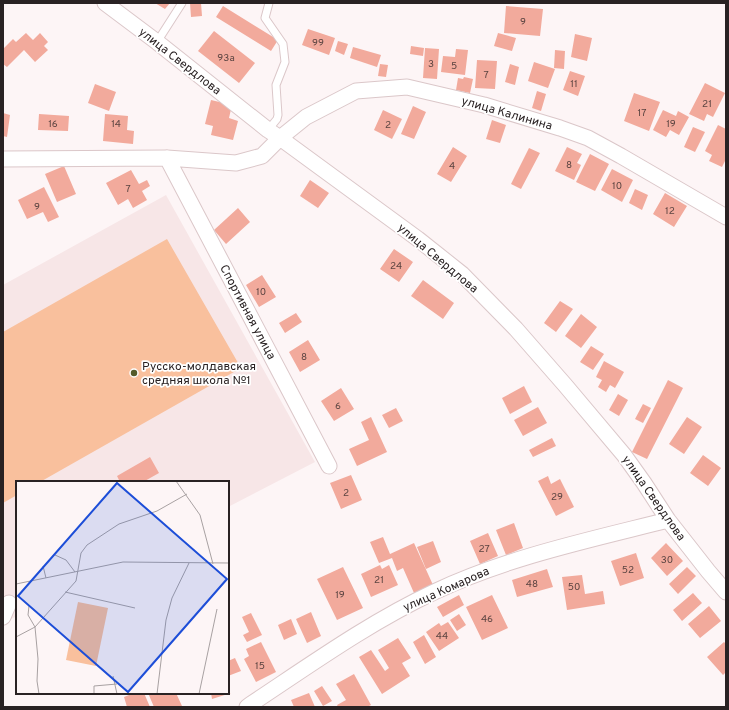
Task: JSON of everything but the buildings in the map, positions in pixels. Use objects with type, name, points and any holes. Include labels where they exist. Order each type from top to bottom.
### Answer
[{"type":"street","name":"улица Свердлова","points":[[105,3],[274,134],[418,239],[462,274],[516,329],[590,414],[624,455],[668,520],[726,592]]},
{"type":"street","name":"улица Калинина","points":[[274,134],[356,91],[407,87],[484,105],[588,138],[726,217]]},
{"type":"street","points":[[3,159],[166,158],[236,163],[262,156],[274,134]]},
{"type":"street","name":"Спортивная улица","points":[[166,158],[329,466]]},
{"type":"street","name":"улица Комарова","points":[[247,707],[382,619],[434,592],[486,571],[540,553],[668,520]]},
{"type":"street","points":[[3,617],[9,603]]},
{"type":"lane","points":[[157,42],[182,3]]},
{"type":"lane","points":[[269,3],[265,18],[283,44],[285,62],[276,85],[278,115],[274,134]]},
{"type":"shaded area","name":"Русско-молдавская средняя школа №1","points":[[166,195],[315,462],[229,506],[229,481],[16,481],[16,616],[3,623],[3,285]]},
{"type":"shaded area","points":[[167,239],[241,368],[42,481],[16,481],[16,496],[3,503],[3,332]]},
{"type":"place","name":"Русско-молдавская средняя школа №1","points":[[134,373]]}]
